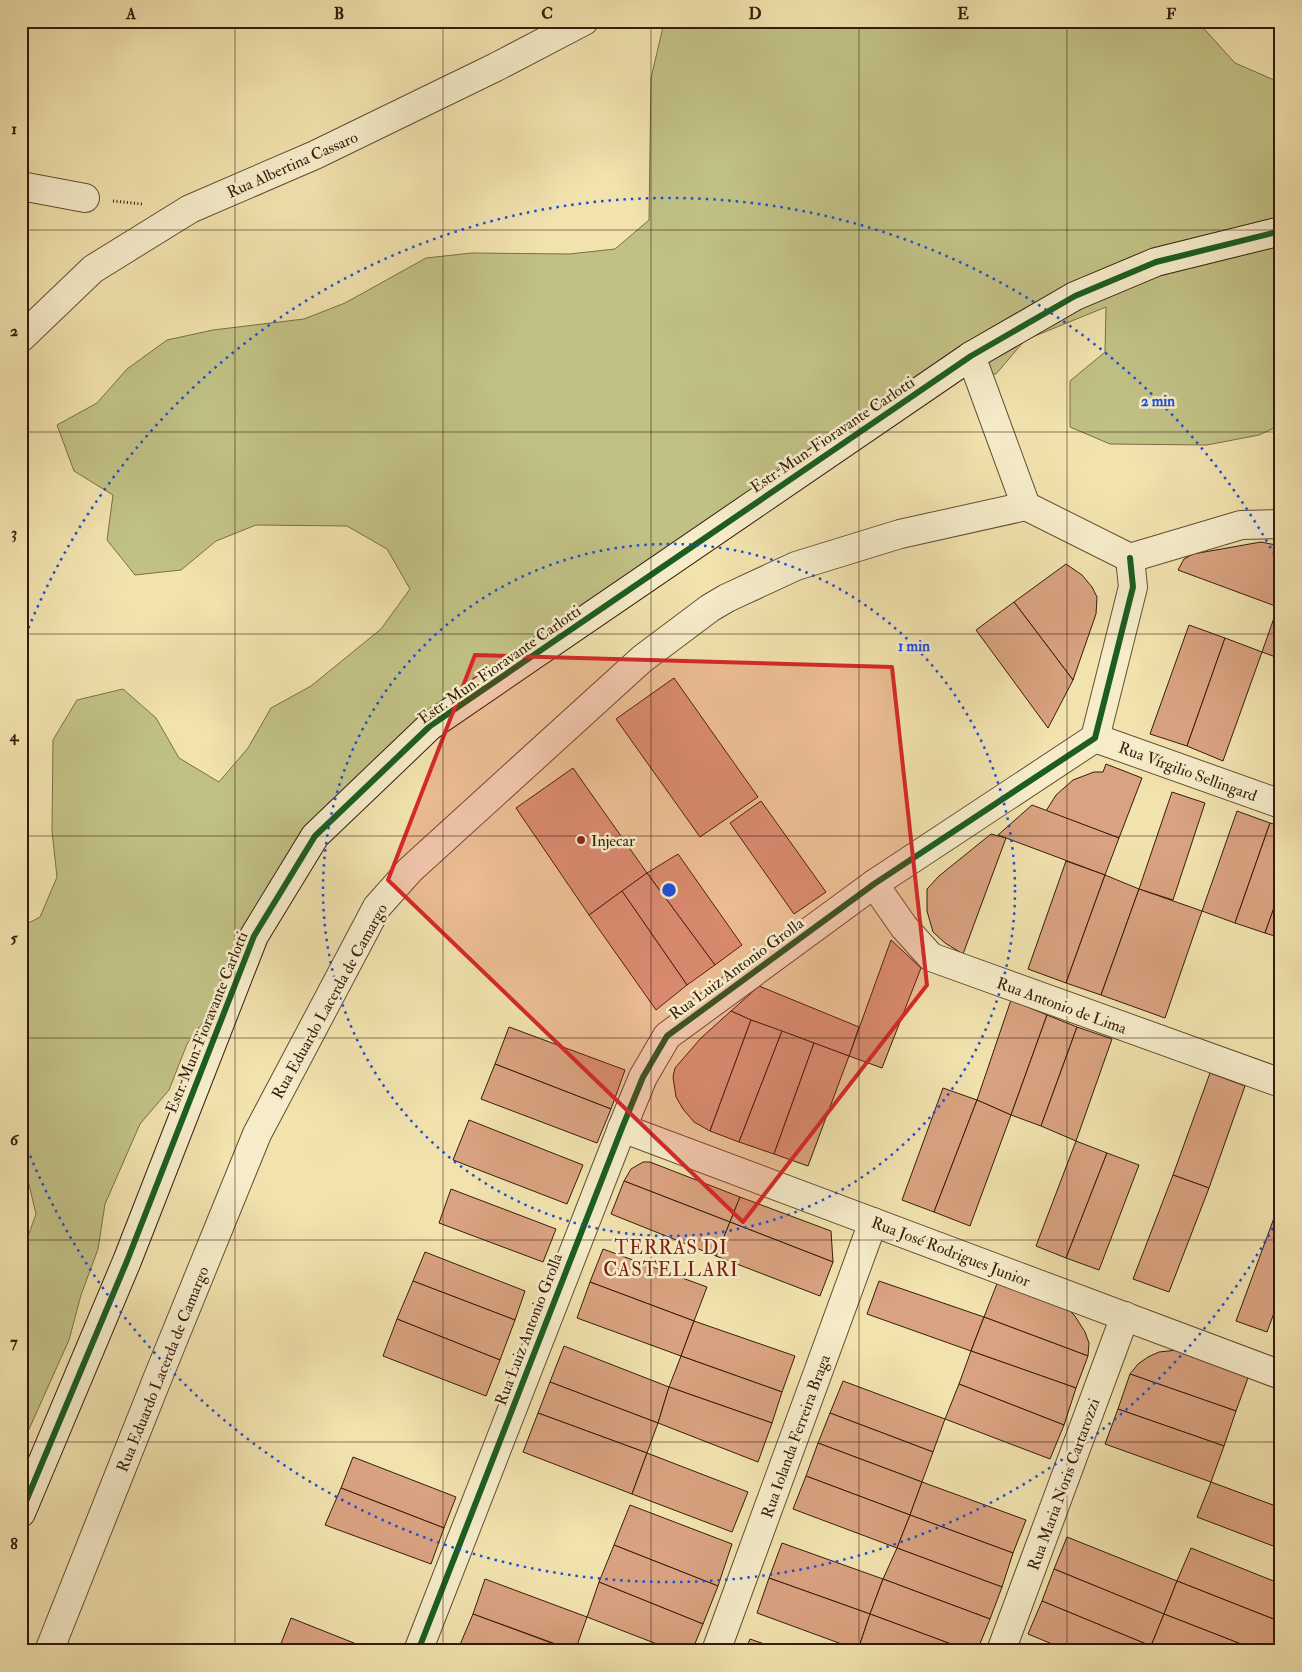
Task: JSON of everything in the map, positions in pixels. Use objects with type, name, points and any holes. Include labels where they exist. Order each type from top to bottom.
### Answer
[{"type":"street","name":"Rua Albertina Cassaro","points":[[21,338],[92,270],[190,209],[323,150],[496,67],[584,21]]},
{"type":"street","points":[[21,186],[85,198]]},
{"type":"street","name":"Estr. Mun. Fioravante Carlotti","points":[[21,1513],[127,1261],[254,936],[315,836],[430,726],[971,356],[1075,296],[1156,262],[1281,231]]},
{"type":"street","points":[[971,356],[1026,506],[1130,558],[1240,525],[1281,524]]},
{"type":"street","name":"Rua Eduardo Lacerda de Camargo","points":[[49,1651],[257,1134],[377,907],[410,870],[635,665],[710,608],[727,598],[796,566],[900,534],[1026,506]]},
{"type":"street","points":[[1095,738],[1133,588],[1130,558]]},
{"type":"street","name":"Rua Vírgilio Sellingard","points":[[1095,738],[1281,804]]},
{"type":"street","name":"Rua Luiz Antonio Grolla","points":[[418,1651],[622,1128],[643,1077],[666,1036],[874,884],[1095,738]]},
{"type":"street","name":"Rua Antonio de Lima","points":[[874,884],[904,928],[931,957],[1281,1084]]},
{"type":"street","name":"Rua José Rodrigues Junior","points":[[622,1128],[1281,1375]]},
{"type":"street","name":"Rua Iolanda Ferreira Braga","points":[[716,1651],[873,1222]]},
{"type":"street","name":"Rua Maria Noris Cartarozzi","points":[[1001,1651],[1125,1316]]},
{"type":"path","points":[[85,198],[143,204]]},
{"type":"highlighted area","points":[[475,655],[892,667],[927,985],[743,1222],[388,880]]},
{"type":"green space","points":[[671,21],[1197,21],[1235,63],[1281,83],[1281,425],[1259,435],[1207,445],[1110,444],[1070,427],[1070,381],[1105,352],[1106,307],[1025,340],[996,374],[950,379],[824,446],[783,463],[749,496],[569,637],[535,671],[494,694],[344,806],[216,1005],[187,1044],[169,1090],[140,1124],[105,1204],[98,1249],[81,1295],[69,1340],[21,1447],[21,1256],[36,1214],[25,1168],[21,1162],[21,927],[40,917],[57,877],[52,831],[53,740],[77,700],[123,689],[156,718],[179,758],[219,782],[248,748],[271,708],[311,686],[381,629],[410,589],[387,549],[347,526],[256,525],[216,541],[181,570],[135,575],[107,540],[113,495],[74,471],[57,425],[97,403],[127,369],[167,340],[213,330],[304,319],[345,303],[426,258],[472,253],[569,254],[615,249],[649,220],[651,78],[663,27]]},
{"type":"building","points":[[1261,542],[1281,546],[1281,598],[1278,607],[1178,570],[1184,559],[1193,554]]},
{"type":"building","points":[[1066,564],[1082,575],[1092,587],[1097,597],[1096,614],[1073,680],[1014,602]]},
{"type":"building","points":[[1281,598],[1281,659],[1262,652]]},
{"type":"building","points":[[1014,602],[1073,680],[1048,728],[976,630]]},
{"type":"building","points":[[1189,625],[1225,638],[1187,746],[1150,734]]},
{"type":"building","points":[[1225,638],[1262,652],[1223,761],[1187,746]]},
{"type":"building","points":[[674,678],[758,797],[700,837],[616,719]]},
{"type":"building","points":[[1106,764],[1142,778],[1119,838],[1046,811],[1056,795],[1073,780],[1094,772],[1103,772]]},
{"type":"building","name":"Injecar","points":[[573,768],[647,873],[589,915],[516,808]]},
{"type":"building","points":[[1172,792],[1205,803],[1173,900],[1139,889]]},
{"type":"building","points":[[761,801],[826,892],[794,914],[730,823]]},
{"type":"building","points":[[1032,805],[1119,838],[1105,875],[998,835]]},
{"type":"building","points":[[1237,811],[1270,823],[1235,923],[1202,911]]},
{"type":"building","points":[[1270,823],[1281,826],[1281,888],[1265,933],[1235,923]]},
{"type":"building","points":[[991,834],[1006,838],[963,954],[945,943],[933,932],[927,911],[927,889],[939,876]]},
{"type":"building","points":[[678,854],[742,945],[715,965],[647,873]]},
{"type":"building","points":[[1066,861],[1105,875],[1066,983],[1028,969]]},
{"type":"building","points":[[647,873],[715,965],[687,985],[622,891]]},
{"type":"building","points":[[1105,875],[1139,889],[1101,995],[1066,983]]},
{"type":"building","points":[[1281,888],[1281,938],[1265,933]]},
{"type":"building","points":[[1139,889],[1202,911],[1165,1018],[1101,995]]},
{"type":"building","points":[[622,891],[687,985],[656,1010],[589,915]]},
{"type":"building","points":[[891,940],[921,968],[882,1068],[849,1056]]},
{"type":"building","points":[[759,986],[859,1027],[849,1056],[731,1011]]},
{"type":"building","points":[[1011,1000],[1047,1015],[1011,1115],[977,1100]]},
{"type":"building","points":[[731,1011],[751,1020],[710,1131],[694,1122],[683,1109],[676,1097],[673,1077],[675,1068],[701,1038]]},
{"type":"building","points":[[1047,1015],[1077,1027],[1041,1126],[1011,1115]]},
{"type":"building","points":[[751,1020],[782,1031],[739,1142],[710,1131]]},
{"type":"building","points":[[509,1027],[625,1070],[611,1109],[495,1064]]},
{"type":"building","points":[[1077,1027],[1112,1039],[1076,1141],[1041,1126]]},
{"type":"building","points":[[782,1031],[814,1043],[774,1154],[739,1142]]},
{"type":"building","points":[[814,1043],[849,1056],[808,1166],[774,1154]]},
{"type":"building","points":[[495,1064],[611,1109],[597,1143],[481,1099]]},
{"type":"building","points":[[1210,1073],[1245,1086],[1209,1188],[1173,1175]]},
{"type":"building","points":[[943,1088],[977,1100],[934,1212],[902,1200]]},
{"type":"building","points":[[977,1100],[1011,1115],[970,1226],[934,1212]]},
{"type":"building","points":[[469,1120],[583,1165],[567,1204],[453,1160]]},
{"type":"building","points":[[1076,1141],[1107,1153],[1066,1258],[1036,1246]]},
{"type":"building","points":[[1107,1153],[1139,1165],[1099,1270],[1066,1258]]},
{"type":"building","points":[[643,1162],[650,1162],[740,1197],[730,1222],[624,1181],[631,1169]]},
{"type":"building","points":[[1173,1175],[1209,1188],[1169,1292],[1133,1279]]},
{"type":"building","points":[[624,1181],[730,1222],[716,1256],[611,1214]]},
{"type":"building","points":[[451,1189],[556,1229],[543,1262],[439,1223]]},
{"type":"building","points":[[740,1197],[831,1231],[833,1262],[730,1222]]},
{"type":"building","points":[[1274,1218],[1281,1220],[1281,1294],[1267,1332],[1236,1321]]},
{"type":"building","points":[[730,1222],[833,1262],[820,1296],[716,1256]]},
{"type":"building","points":[[603,1249],[707,1287],[694,1321],[590,1282]]},
{"type":"building","points":[[425,1252],[525,1291],[515,1320],[413,1281]]},
{"type":"building","points":[[413,1281],[515,1320],[500,1360],[397,1319]]},
{"type":"building","points":[[879,1281],[984,1317],[971,1351],[867,1314]]},
{"type":"building","points":[[998,1281],[1068,1309],[1085,1332],[1089,1343],[1088,1356],[984,1317]]},
{"type":"building","points":[[590,1282],[694,1321],[681,1356],[577,1318]]},
{"type":"building","points":[[984,1317],[1088,1356],[1076,1388],[971,1351]]},
{"type":"building","points":[[397,1319],[500,1360],[486,1396],[383,1356]]},
{"type":"building","points":[[694,1321],[795,1356],[782,1392],[681,1356]]},
{"type":"building","points":[[564,1346],[669,1387],[658,1423],[550,1382]]},
{"type":"building","points":[[1177,1350],[1249,1375],[1236,1411],[1130,1374],[1138,1364],[1148,1357],[1159,1352]]},
{"type":"building","points":[[971,1351],[1076,1388],[1064,1425],[959,1384]]},
{"type":"building","points":[[681,1356],[782,1392],[772,1423],[669,1387]]},
{"type":"building","points":[[1130,1374],[1236,1411],[1224,1446],[1118,1409]]},
{"type":"building","points":[[843,1381],[945,1419],[933,1452],[830,1413]]},
{"type":"building","points":[[550,1382],[658,1423],[647,1453],[538,1413]]},
{"type":"building","points":[[959,1384],[1064,1425],[1050,1459],[945,1419]]},
{"type":"building","points":[[669,1387],[772,1423],[758,1462],[658,1423]]},
{"type":"building","points":[[1118,1409],[1224,1446],[1211,1482],[1105,1444]]},
{"type":"building","points":[[538,1413],[647,1453],[632,1494],[523,1452]]},
{"type":"building","points":[[830,1413],[933,1452],[922,1482],[818,1443]]},
{"type":"building","points":[[818,1443],[922,1482],[910,1515],[806,1476]]},
{"type":"building","points":[[647,1453],[748,1492],[732,1532],[632,1494]]},
{"type":"building","points":[[353,1457],[456,1497],[444,1528],[341,1488]]},
{"type":"building","points":[[806,1476],[910,1515],[897,1548],[793,1509]]},
{"type":"building","points":[[922,1482],[1026,1520],[1013,1553],[910,1515]]},
{"type":"building","points":[[1211,1482],[1281,1508],[1281,1549],[1197,1517]]},
{"type":"building","points":[[341,1488],[444,1528],[431,1564],[325,1525]]},
{"type":"building","points":[[630,1505],[732,1544],[718,1586],[614,1545]]},
{"type":"building","points":[[910,1515],[1013,1553],[1002,1587],[897,1548]]},
{"type":"building","points":[[1067,1537],[1177,1581],[1164,1614],[1054,1569]]},
{"type":"building","points":[[782,1543],[883,1579],[870,1614],[769,1578]]},
{"type":"building","points":[[614,1545],[718,1586],[703,1624],[599,1582]]},
{"type":"building","points":[[897,1548],[1002,1587],[990,1619],[883,1579]]},
{"type":"building","points":[[1191,1548],[1281,1584],[1281,1622],[1177,1581]]},
{"type":"building","points":[[1054,1569],[1164,1614],[1151,1646],[1042,1601]]},
{"type":"building","points":[[769,1578],[870,1614],[858,1650],[757,1613]]},
{"type":"building","points":[[485,1579],[587,1617],[575,1651],[473,1614]]},
{"type":"building","points":[[883,1579],[990,1619],[977,1651],[970,1651],[870,1614]]},
{"type":"building","points":[[1177,1581],[1281,1622],[1281,1641],[1277,1651],[1259,1651],[1164,1614]]},
{"type":"building","points":[[599,1582],[703,1624],[692,1651],[675,1651],[587,1617]]},
{"type":"building","points":[[1042,1601],[1151,1646],[1149,1651],[1069,1651],[1028,1634]]},
{"type":"building","points":[[473,1614],[573,1651],[469,1651],[459,1647]]},
{"type":"building","points":[[870,1614],[970,1651],[860,1651],[858,1650]]},
{"type":"building","points":[[1164,1614],[1259,1651],[1163,1651],[1151,1646]]},
{"type":"building","points":[[291,1618],[374,1651],[278,1651]]},
{"type":"building","points":[[750,1639],[784,1651],[745,1651]]},
{"type":"cycle path","points":[[21,1513],[127,1261],[254,936],[315,836],[430,726],[971,356],[1075,296],[1156,262],[1281,231]]},
{"type":"cycle path","points":[[418,1651],[622,1128],[643,1077],[667,1036],[874,884],[1095,738],[1133,587],[1130,558]]},
{"type":"place","name":"Injecar","points":[[581,840]]},
{"type":"district","name":"TERRAS DI CASTELLARI","points":[[671,1258]]}]
